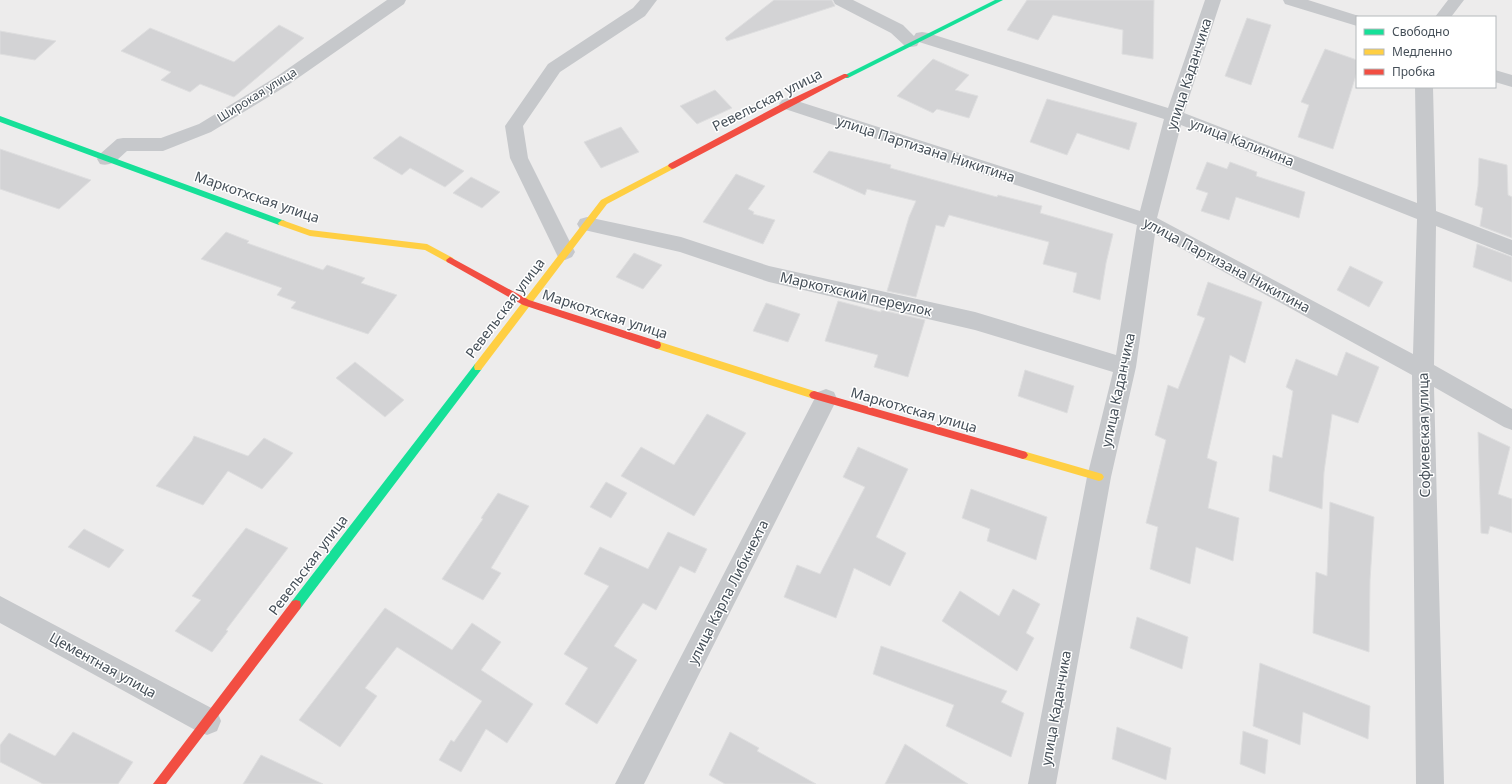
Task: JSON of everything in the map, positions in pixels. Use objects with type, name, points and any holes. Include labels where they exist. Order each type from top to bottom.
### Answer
[{"type":"street","name":"Широкая улица","points":[[106,159],[123,144],[162,145],[205,128],[282,81],[398,0]]},
{"type":"street","points":[[565,252],[519,158],[514,126],[554,68],[639,12],[650,0]]},
{"type":"street","points":[[841,0],[917,40]]},
{"type":"street","name":"Ревельская улица","points":[[159,784],[604,202],[788,104],[1000,0]]},
{"type":"street","name":"улица Каданчика","points":[[1042,784],[1099,477],[1125,367],[1147,221],[1174,116],[1213,0]]},
{"type":"street","points":[[1291,0],[1356,22]]},
{"type":"street","points":[[1444,16],[1456,0]]},
{"type":"street","name":"улица Калинина","points":[[917,40],[1174,116],[1512,248]]},
{"type":"street","points":[[1496,76],[1512,81]]},
{"type":"street","name":"Софиевская улица","points":[[1424,88],[1427,215],[1423,370],[1430,784]]},
{"type":"street","name":"улица Партизана Никитина","points":[[788,104],[1147,221],[1423,370],[1512,420]]},
{"type":"street","name":"Маркотхская улица","points":[[0,119],[310,233],[427,247],[526,303],[826,399],[1099,477]]},
{"type":"street","name":"Маркотхский переулок","points":[[587,224],[681,246],[769,274],[975,321],[1125,367]]},
{"type":"street","name":"улица Карла Либкнехта","points":[[629,784],[826,399]]},
{"type":"street","name":"Цементная улица","points":[[0,609],[207,721]]},
{"type":"building","points":[[774,0],[832,0],[835,6],[727,41],[725,38]]},
{"type":"building","points":[[1027,0],[1154,0],[1153,59],[1122,54],[1123,30],[1053,15],[1038,40],[1007,30]]},
{"type":"building","points":[[1247,18],[1271,25],[1251,85],[1225,76]]},
{"type":"building","points":[[279,25],[304,38],[234,97],[200,84],[190,92],[161,80],[171,72],[121,51],[150,28],[234,62]]},
{"type":"building","points":[[0,31],[56,41],[35,60],[0,54]]},
{"type":"building","points":[[1325,49],[1356,60],[1356,75],[1333,149],[1298,137],[1309,105],[1301,102]]},
{"type":"building","points":[[933,59],[969,75],[955,90],[978,96],[969,118],[937,109],[933,113],[897,96]]},
{"type":"building","points":[[715,90],[732,108],[697,124],[680,106]]},
{"type":"building","points":[[1047,99],[1137,123],[1129,150],[1077,133],[1067,155],[1030,142]]},
{"type":"building","points":[[621,127],[639,152],[601,168],[584,142]]},
{"type":"building","points":[[400,136],[464,171],[445,187],[410,168],[402,175],[373,158]]},
{"type":"building","points":[[0,149],[91,180],[59,209],[0,189]]},
{"type":"building","points":[[829,151],[891,165],[890,168],[997,197],[998,195],[1042,206],[1040,213],[1113,234],[1106,263],[1100,300],[1073,292],[1077,273],[1043,264],[1049,242],[949,215],[944,227],[936,225],[916,297],[887,291],[909,217],[916,201],[867,189],[865,195],[813,172]]},
{"type":"building","points":[[1479,158],[1507,165],[1508,195],[1512,197],[1512,238],[1480,226],[1483,208],[1475,205],[1478,186]]},
{"type":"building","points":[[1207,162],[1227,169],[1230,162],[1257,172],[1256,176],[1305,192],[1299,218],[1236,197],[1229,220],[1201,211],[1208,193],[1196,189]]},
{"type":"building","points":[[736,174],[765,186],[748,209],[754,212],[753,214],[775,220],[763,244],[703,222]]},
{"type":"building","points":[[471,177],[500,192],[482,208],[453,193]]},
{"type":"building","points":[[226,232],[249,241],[247,243],[323,270],[327,265],[365,278],[361,283],[397,295],[368,334],[291,308],[296,302],[277,295],[282,288],[201,259]]},
{"type":"building","points":[[1477,244],[1512,257],[1512,282],[1473,267]]},
{"type":"building","points":[[634,253],[662,265],[643,289],[616,277]]},
{"type":"building","points":[[1350,266],[1383,282],[1369,307],[1337,290]]},
{"type":"building","points":[[1208,282],[1262,302],[1245,363],[1230,355],[1207,458],[1217,462],[1208,508],[1239,518],[1233,561],[1196,547],[1190,584],[1150,569],[1158,527],[1146,523],[1166,440],[1155,435],[1168,385],[1178,389],[1205,318],[1197,315]]},
{"type":"building","points":[[838,301],[881,312],[881,310],[925,320],[908,377],[874,367],[878,355],[825,341]]},
{"type":"building","points":[[766,303],[800,314],[788,342],[753,331]]},
{"type":"building","points":[[1346,352],[1379,367],[1358,423],[1332,414],[1324,472],[1322,509],[1269,491],[1273,455],[1282,458],[1293,391],[1286,387],[1296,359],[1337,376]]},
{"type":"building","points":[[355,362],[404,400],[385,417],[336,378]]},
{"type":"building","points":[[1025,370],[1074,386],[1067,413],[1018,396]]},
{"type":"building","points":[[707,414],[746,433],[694,516],[621,476],[641,447],[674,465]]},
{"type":"building","points":[[1478,432],[1510,447],[1498,494],[1512,499],[1512,533],[1490,526],[1488,534],[1481,533]]},
{"type":"building","points":[[194,436],[248,456],[264,438],[293,453],[262,489],[228,471],[203,505],[156,486],[192,441]]},
{"type":"building","points":[[858,447],[908,469],[876,537],[906,553],[890,586],[854,568],[836,618],[784,597],[797,565],[820,574],[865,487],[843,477]]},
{"type":"building","points":[[606,482],[627,493],[611,518],[590,507]]},
{"type":"building","points":[[971,489],[1047,517],[1036,560],[987,541],[990,529],[962,518]]},
{"type":"building","points":[[498,493],[529,506],[491,568],[501,573],[483,600],[442,579],[483,519],[481,518]]},
{"type":"building","points":[[1330,502],[1374,517],[1370,580],[1369,652],[1313,633],[1316,572],[1327,576]]},
{"type":"building","points":[[246,528],[288,548],[226,630],[228,631],[212,652],[175,631],[201,600],[192,596]]},
{"type":"building","points":[[84,529],[124,550],[109,568],[68,547]]},
{"type":"building","points":[[668,532],[707,549],[695,573],[680,566],[656,610],[643,603],[614,646],[637,660],[597,724],[565,704],[588,668],[564,654],[609,586],[584,574],[600,547],[648,569]]},
{"type":"building","points":[[1013,589],[1040,604],[1026,633],[1034,638],[1017,671],[942,621],[960,591],[999,616]]},
{"type":"building","points":[[385,608],[452,650],[472,623],[501,642],[481,670],[533,704],[507,743],[486,729],[461,772],[439,760],[451,740],[454,742],[482,701],[397,647],[365,688],[377,696],[340,747],[299,720]]},
{"type":"building","points":[[1137,617],[1188,637],[1182,669],[1130,648]]},
{"type":"building","points":[[881,646],[1007,691],[1001,702],[1024,713],[1011,757],[946,726],[954,705],[873,674]]},
{"type":"building","points":[[1260,663],[1370,706],[1368,739],[1303,712],[1300,745],[1253,726]]},
{"type":"building","points":[[1117,727],[1171,748],[1166,780],[1112,759]]},
{"type":"building","points":[[1243,731],[1268,740],[1265,774],[1240,764]]},
{"type":"building","points":[[73,732],[133,762],[118,784],[43,784],[0,762],[0,745],[9,733],[55,756]]},
{"type":"building","points":[[730,732],[759,748],[757,751],[816,784],[725,784],[709,775]]},
{"type":"building","points":[[905,744],[968,784],[885,784]]},
{"type":"building","points":[[261,755],[323,784],[243,784]]},
{"type":"traffic: fast","points":[[846,76],[1000,0]]},
{"type":"traffic: fast","points":[[0,119],[282,223]]},
{"type":"traffic: fast","points":[[296,605],[478,367]]},
{"type":"traffic: slow","points":[[478,367],[604,202],[672,166]]},
{"type":"traffic: slow","points":[[282,223],[310,233],[427,247],[450,260]]},
{"type":"traffic: slow","points":[[657,345],[814,395]]},
{"type":"traffic: slow","points":[[1023,455],[1099,477]]},
{"type":"traffic: jam","points":[[672,166],[788,104],[846,76]]},
{"type":"traffic: jam","points":[[450,260],[526,303],[657,345]]},
{"type":"traffic: jam","points":[[814,395],[1023,455]]},
{"type":"traffic: jam","points":[[159,784],[296,605]]}]
